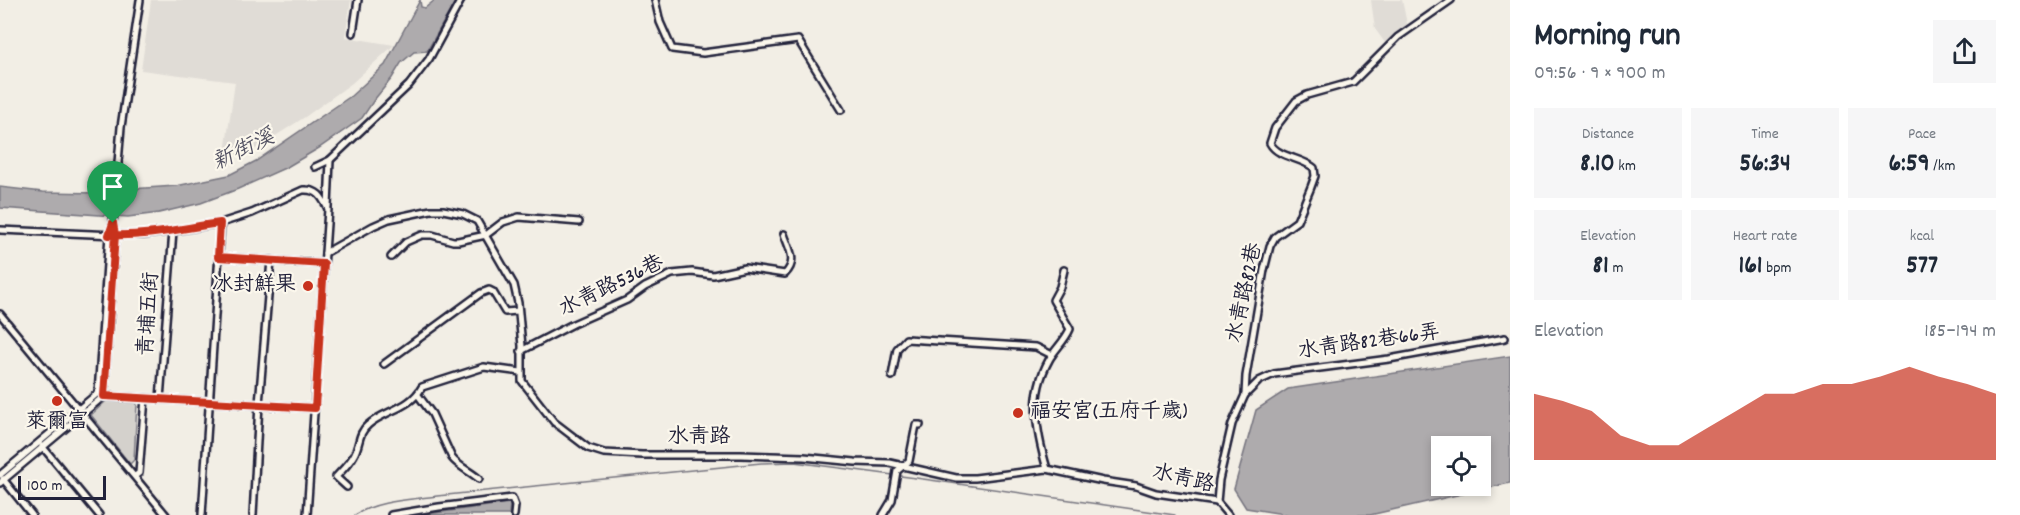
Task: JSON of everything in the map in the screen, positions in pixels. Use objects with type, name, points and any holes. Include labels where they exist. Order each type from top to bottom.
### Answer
[{"type":"street","points":[[81,412],[98,393],[121,127],[140,0]]},
{"type":"street","points":[[353,33],[358,0]]},
{"type":"street","points":[[315,167],[330,160],[409,85],[429,59],[461,0]]},
{"type":"street","points":[[655,0],[660,22],[672,49],[704,53],[798,40],[842,110]]},
{"type":"street","name":"水青路82巷","points":[[1217,502],[1219,480],[1232,424],[1245,395],[1252,340],[1270,246],[1275,237],[1297,220],[1315,176],[1314,168],[1308,163],[1273,149],[1270,143],[1275,128],[1296,101],[1306,95],[1353,82],[1398,37],[1451,0]]},
{"type":"street","points":[[307,515],[330,160]]},
{"type":"street","points":[[0,230],[143,235],[220,223],[252,213],[303,190],[312,189],[321,194],[328,208]]},
{"type":"street","name":"水青路","points":[[325,253],[373,225],[389,219],[431,210],[443,210],[463,214],[477,220],[514,285],[518,311],[522,381],[554,422],[588,448],[604,453],[793,456],[904,465],[956,478],[975,478],[1047,469],[1136,486],[1156,493],[1217,502],[1228,515]]},
{"type":"street","points":[[391,257],[406,242],[422,235],[432,235],[453,241],[486,235],[503,222],[519,217],[579,222]]},
{"type":"street","points":[[202,515],[220,223]]},
{"type":"street","name":"青埔五街","points":[[160,399],[173,231]]},
{"type":"street","name":"水青路536巷","points":[[521,351],[627,300],[645,287],[672,274],[692,272],[713,275],[745,268],[785,274],[790,269],[792,256],[784,234]]},
{"type":"street","points":[[104,396],[112,235]]},
{"type":"street","points":[[218,257],[324,264]]},
{"type":"street","points":[[254,515],[259,404],[271,260]]},
{"type":"street","points":[[1047,469],[1037,426],[1035,403],[1044,369],[1070,329],[1053,300],[1060,287],[1064,270]]},
{"type":"street","points":[[384,364],[481,293],[493,292],[506,312],[518,311]]},
{"type":"street","points":[[0,314],[166,515]]},
{"type":"street","name":"水青路82巷66弄","points":[[1245,395],[1259,381],[1274,374],[1389,359],[1505,338]]},
{"type":"street","points":[[892,376],[897,349],[906,339],[1036,347],[1052,354]]},
{"type":"street","points":[[347,487],[336,477],[355,454],[361,433],[367,425],[380,416],[405,406],[418,395],[422,387],[484,367],[521,372]]},
{"type":"street","points":[[418,395],[432,414],[452,458],[457,464],[479,478]]},
{"type":"street","points":[[32,515],[1,479],[81,412],[104,396],[315,408]]},
{"type":"street","points":[[135,476],[139,473],[145,398]]},
{"type":"street","points":[[883,515],[892,500],[897,471],[909,461],[916,425],[920,425]]},
{"type":"street","points":[[41,445],[99,515]]},
{"type":"street","points":[[391,515],[512,498],[515,506],[514,515]]},
{"type":"shaded area","points":[[151,0],[351,0],[345,37],[394,45],[352,83],[305,117],[252,151],[224,159],[235,82],[141,70]]},
{"type":"shaded area","name":"新街溪","points":[[420,0],[421,7],[425,8],[435,0],[456,0],[427,51],[414,52],[401,63],[362,118],[287,167],[201,203],[159,213],[128,217],[0,208],[0,187],[43,192],[99,193],[176,186],[229,175],[256,161],[351,96],[385,65]]},
{"type":"shaded area","points":[[1371,0],[1402,0],[1407,24],[1386,44],[1375,29]]},
{"type":"shaded area","points":[[1510,356],[1510,483],[1491,487],[1491,436],[1431,436],[1431,496],[1453,496],[1370,515],[1290,515],[1246,508],[1234,489],[1256,410],[1288,389]]},
{"type":"shaded area","points":[[106,401],[137,403],[134,460],[130,464],[91,415]]},
{"type":"shaded area","points":[[510,503],[509,515],[419,515]]},
{"type":"waterway","points":[[355,515],[384,503],[437,496],[761,463],[794,462],[1175,515]]},
{"type":"place","name":"冰封鮮果","points":[[308,286]]},
{"type":"place","name":"萊爾富","points":[[57,401]]},
{"type":"place","name":"福安宮(五府千歲)","points":[[1018,413]]},
{"type":"route","points":[[113,223],[109,235],[115,235],[143,235],[220,223],[218,257],[324,264],[315,408],[104,396],[115,235],[113,223]]}]
